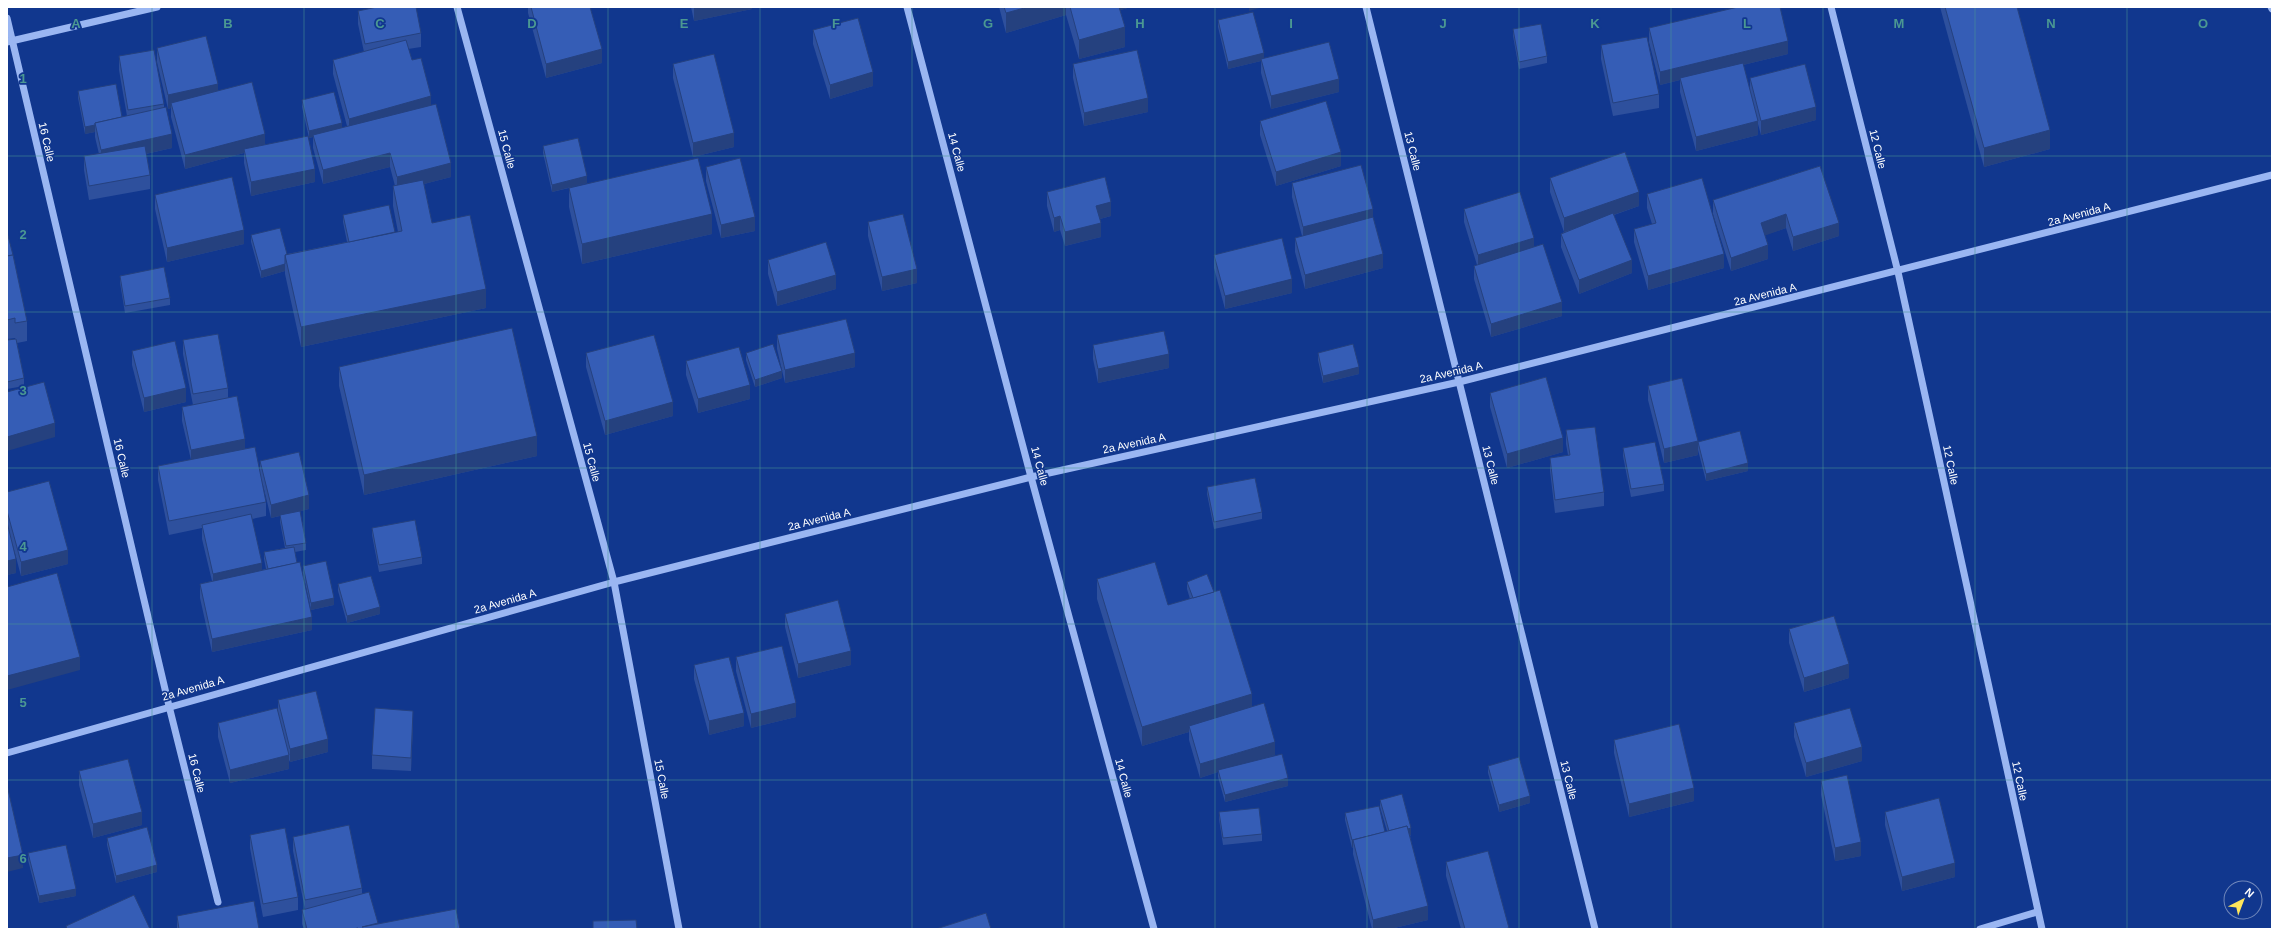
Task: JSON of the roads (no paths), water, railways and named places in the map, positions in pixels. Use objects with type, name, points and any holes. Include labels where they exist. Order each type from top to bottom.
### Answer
[{"type":"street","points":[[10,42],[157,7]]},
{"type":"street","name":"15 Calle","points":[[457,7],[614,582],[679,929]]},
{"type":"street","name":"14 Calle","points":[[907,7],[1031,477],[1154,929]]},
{"type":"street","name":"13 Calle","points":[[1366,7],[1595,929]]},
{"type":"street","name":"12 Calle","points":[[1832,7],[1898,272],[2037,912],[2042,929]]},
{"type":"street","name":"16 Calle","points":[[7,18],[10,42],[169,706],[218,902]]},
{"type":"street","name":"2a Avenida A","points":[[7,753],[169,706],[614,582],[1031,477],[1459,382],[1898,272],[2272,175]]},
{"type":"street","points":[[1980,929],[2037,912]]}]
